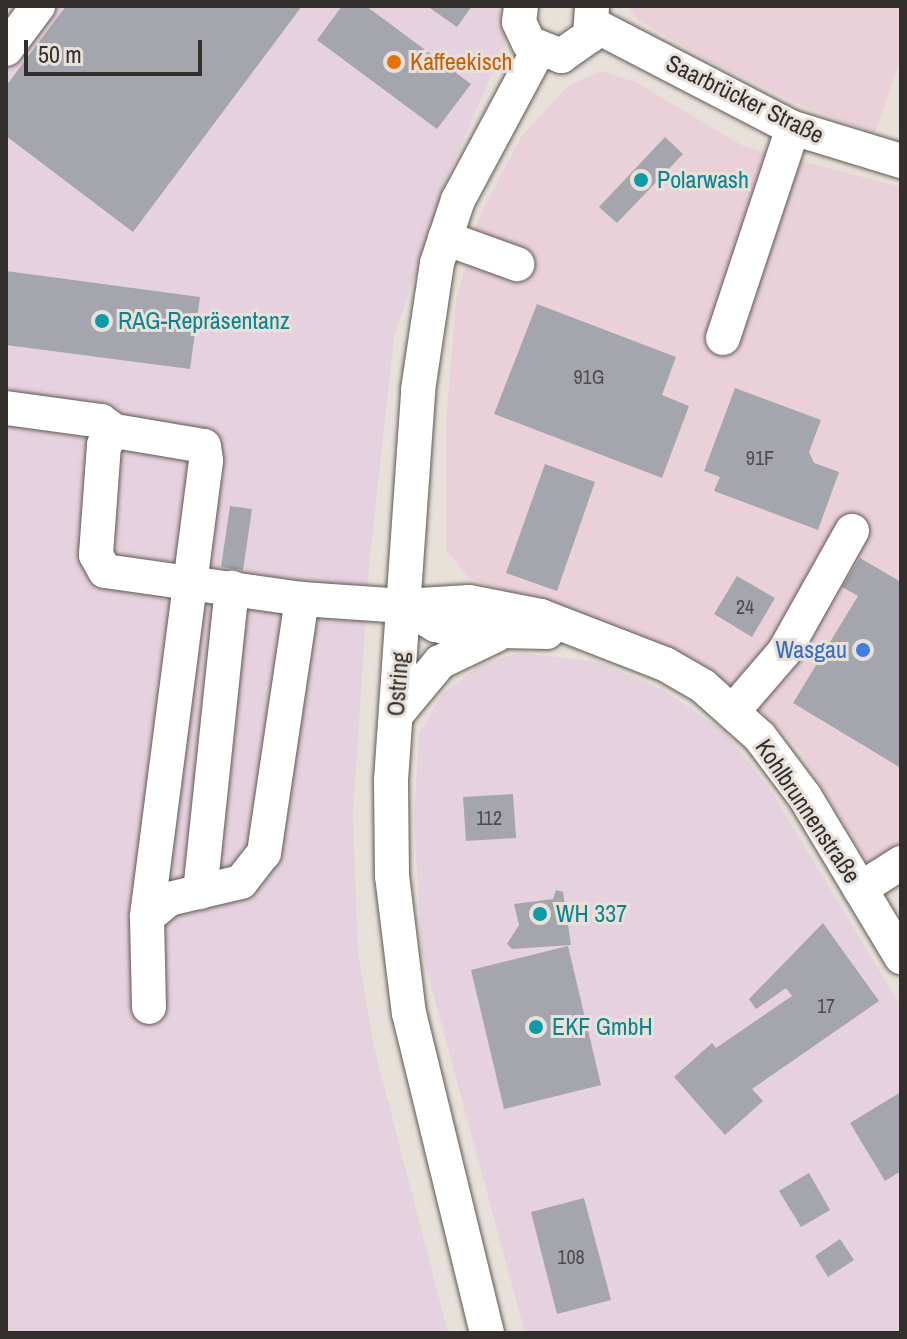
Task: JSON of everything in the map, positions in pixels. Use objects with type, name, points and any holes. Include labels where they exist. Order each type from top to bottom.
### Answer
[{"type":"street","points":[[6,49],[38,6]]},
{"type":"street","points":[[521,6],[522,33],[538,51],[573,52],[593,15]]},
{"type":"street","name":"Saarbrücker Straße","points":[[593,15],[793,128],[901,161]]},
{"type":"street","name":"Ostring","points":[[487,1333],[421,1074],[397,943],[391,796],[418,390],[445,238],[458,200],[538,51]]},
{"type":"street","points":[[723,338],[793,128]]},
{"type":"street","points":[[445,238],[517,264]]},
{"type":"street","points":[[6,408],[101,421],[115,431],[204,446],[147,917],[149,1007]]},
{"type":"street","points":[[115,431],[104,445],[96,555],[105,571],[302,599],[404,606]]},
{"type":"street","points":[[734,710],[784,652],[852,531]]},
{"type":"street","points":[[200,892],[232,588]]},
{"type":"street","points":[[147,917],[169,899],[241,882],[264,853],[302,599]]},
{"type":"street","name":"Kohlbrunnenstraße","points":[[404,606],[460,601],[541,616],[563,628],[626,645],[665,664],[734,710],[797,785],[901,957]]},
{"type":"street","name":"Kohlbrunnenstraße","points":[[404,606],[436,625],[503,633],[563,628]]},
{"type":"street","name":"Kohlbrunnenstraße","points":[[396,715],[440,662],[503,633]]},
{"type":"street","points":[[860,889],[901,863]]},
{"type":"shaded area","points":[[6,6],[498,6],[507,39],[450,171],[394,337],[369,567],[353,815],[358,954],[374,1047],[448,1333],[6,1333]]},
{"type":"shaded area","points":[[627,6],[901,6],[901,58],[875,133],[805,107],[706,59],[638,20]]},
{"type":"shaded area","points":[[601,71],[636,82],[743,146],[901,187],[901,874],[882,887],[801,752],[744,694],[669,646],[469,578],[446,550],[446,423],[456,301],[477,222],[520,138],[568,86]]},
{"type":"shaded area","points":[[519,653],[599,662],[663,690],[726,733],[773,794],[901,1006],[901,1333],[525,1333],[422,952],[414,820],[419,734],[442,694],[481,665]]},
{"type":"building","points":[[66,6],[302,6],[133,232],[6,136],[6,86]]},
{"type":"building","name":"Kaffeekisch","points":[[342,6],[366,6],[471,84],[437,129],[317,40]]},
{"type":"building","points":[[427,6],[472,6],[457,27]]},
{"type":"building","name":"Polarwash","points":[[665,137],[683,154],[617,223],[599,207]]},
{"type":"building","name":"RAG-Repräsentanz","points":[[6,271],[200,297],[190,369],[6,345]]},
{"type":"building","points":[[537,304],[676,357],[662,395],[689,406],[662,478],[494,414]]},
{"type":"building","points":[[735,388],[821,420],[809,452],[814,463],[839,472],[818,530],[714,491],[720,477],[704,471]]},
{"type":"building","points":[[545,464],[595,482],[557,591],[506,573]]},
{"type":"building","points":[[230,506],[252,509],[243,570],[221,567]]},
{"type":"building","name":"Wasgau","points":[[860,558],[901,582],[901,768],[793,703],[858,596],[842,587]]},
{"type":"building","points":[[737,576],[775,598],[752,637],[714,614]]},
{"type":"building","points":[[513,794],[516,838],[466,841],[463,797]]},
{"type":"building","name":"WH 337","points":[[556,890],[563,892],[571,945],[512,949],[507,944],[519,925],[514,904],[553,899]]},
{"type":"building","points":[[823,923],[879,1001],[752,1089],[763,1101],[725,1135],[674,1077],[712,1043],[716,1048],[792,996],[786,988],[756,1009],[749,999]]},
{"type":"building","name":"EKF GmbH","points":[[568,946],[601,1085],[504,1109],[471,970]]},
{"type":"building","points":[[901,1092],[901,1171],[885,1181],[850,1123]]},
{"type":"building","points":[[809,1173],[830,1210],[801,1227],[779,1191]]},
{"type":"building","points":[[584,1198],[611,1300],[557,1314],[531,1212]]},
{"type":"building","points":[[840,1239],[854,1260],[828,1277],[815,1256]]},
{"type":"place","name":"Kaffeekisch","points":[[394,62]]},
{"type":"place","name":"Polarwash","points":[[641,180]]},
{"type":"place","name":"RAG-Repräsentanz","points":[[102,321]]},
{"type":"place","name":"Wasgau","points":[[863,650]]},
{"type":"place","name":"WH 337","points":[[540,914]]},
{"type":"place","name":"EKF GmbH","points":[[536,1027]]}]
